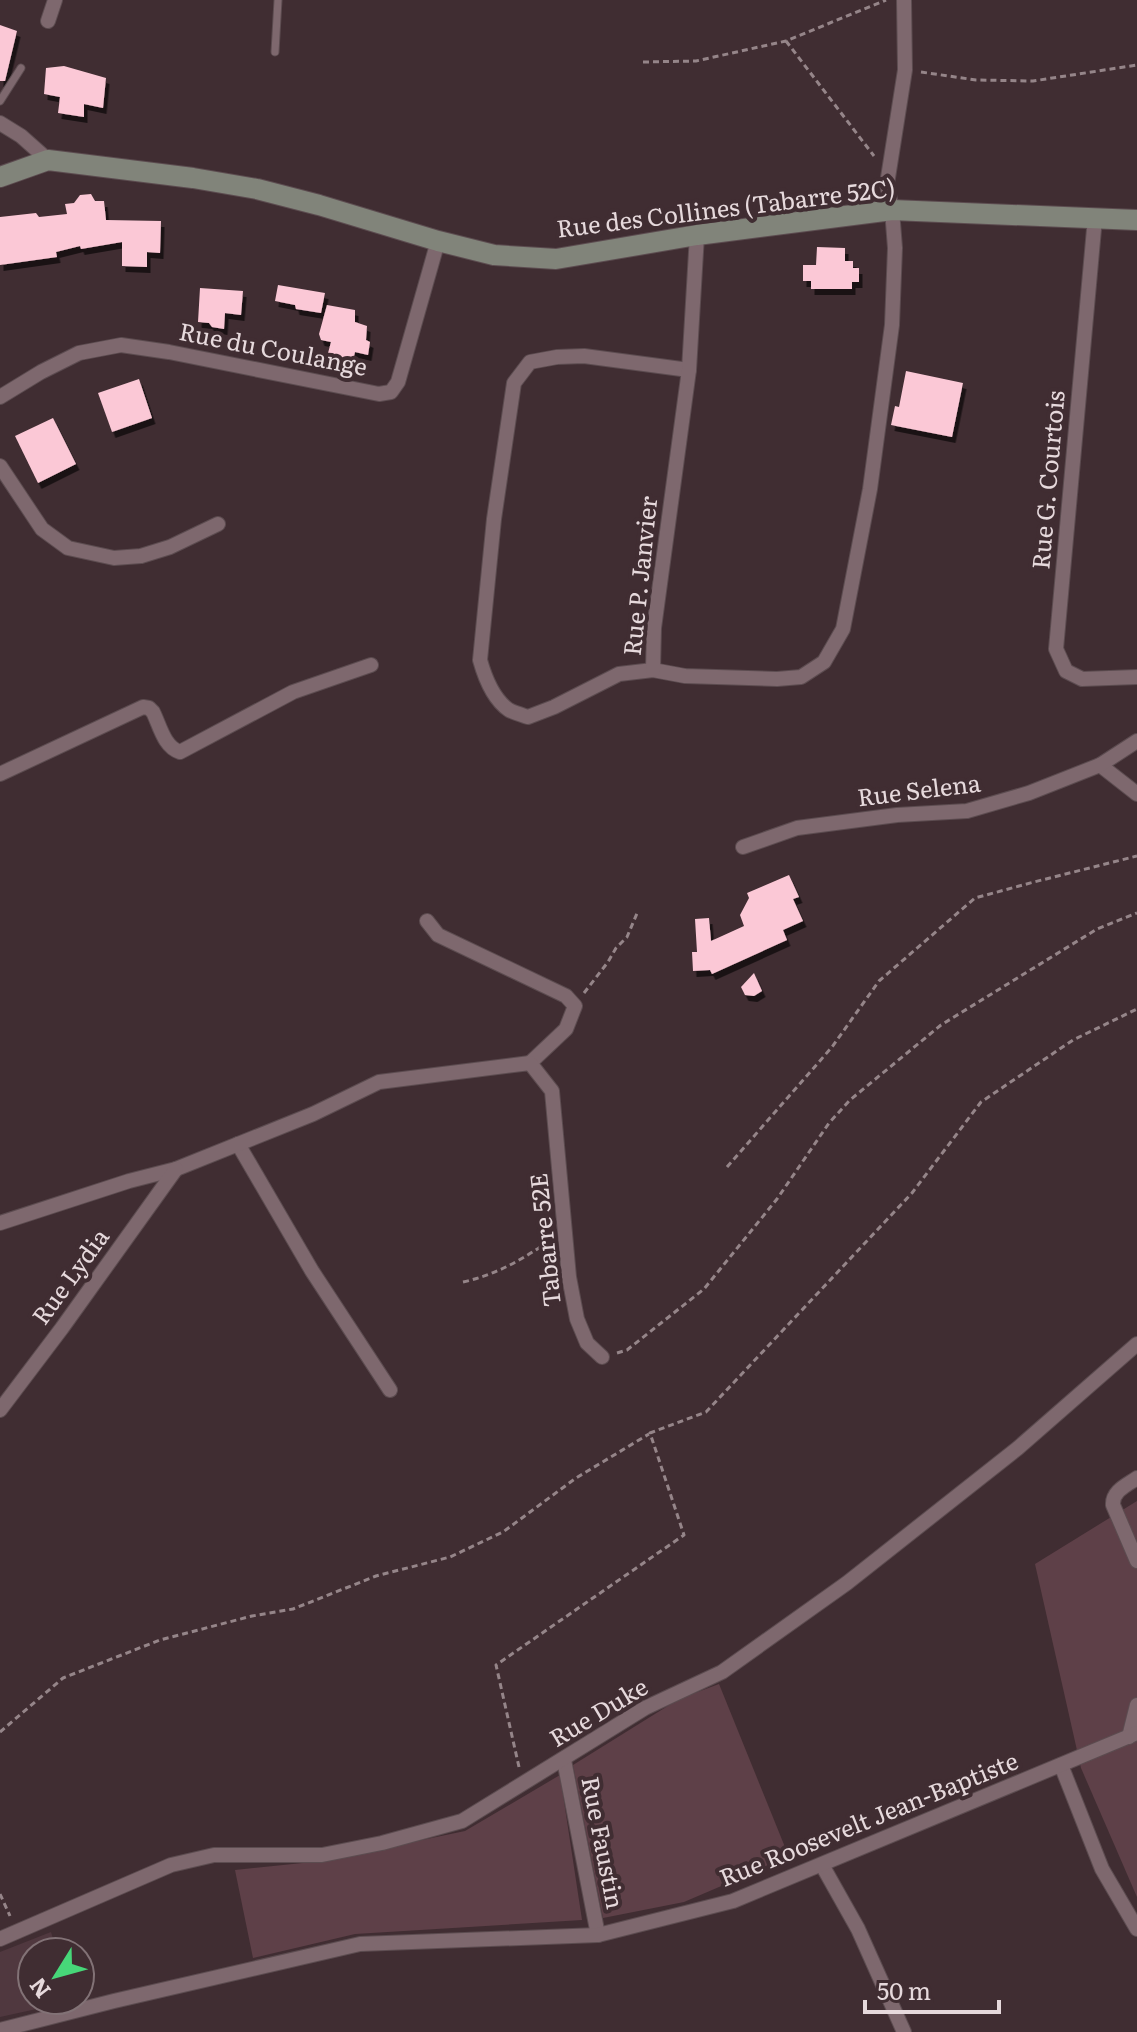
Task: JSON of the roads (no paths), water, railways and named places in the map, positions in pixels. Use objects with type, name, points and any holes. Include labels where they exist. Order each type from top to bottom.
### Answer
[{"type":"street","points":[[48,21],[55,0]]},
{"type":"street","name":"Rue P. Janvier","points":[[697,235],[689,370],[654,628],[653,670],[685,676],[801,677],[824,662],[843,629],[870,489],[892,325],[895,248],[887,184],[905,70],[904,0]]},
{"type":"street","points":[[0,123],[21,136],[48,160]]},
{"type":"street","name":"Rue des Collines (Tabarre 52C)","points":[[0,177],[48,160],[193,178],[257,189],[494,255],[556,259],[697,235],[892,210],[1137,220]]},
{"type":"street","name":"Rue G. Courtois","points":[[1095,218],[1056,649],[1066,671],[1082,679],[1137,677]]},
{"type":"street","name":"Rue du Coulange","points":[[0,397],[79,353],[121,345],[379,394],[391,392],[398,382],[438,241]]},
{"type":"street","points":[[653,670],[619,674],[528,717],[508,709],[493,693],[484,677],[480,660],[494,519],[514,383],[530,362],[584,356],[689,370]]},
{"type":"street","points":[[0,466],[42,529],[68,548],[114,558],[141,556],[170,547],[218,524]]},
{"type":"street","points":[[0,774],[143,707],[153,712],[169,746],[180,752],[293,692],[371,665]]},
{"type":"street","name":"Rue Selena","points":[[743,847],[797,828],[897,815],[967,811],[1029,793],[1100,765],[1137,741]]},
{"type":"street","points":[[1100,765],[1137,794]]},
{"type":"street","points":[[0,1223],[176,1169],[313,1114],[379,1082],[530,1063],[566,1029],[575,1006],[566,996],[438,935],[427,921]]},
{"type":"street","name":"Tabarre 52E","points":[[530,1063],[552,1091],[569,1277],[577,1319],[587,1343],[602,1357]]},
{"type":"street","points":[[238,1144],[312,1271],[390,1390]]},
{"type":"street","name":"Rue Lydia","points":[[0,1410],[176,1169]]},
{"type":"street","name":"Rue Duke","points":[[0,1939],[171,1865],[214,1855],[322,1855],[382,1843],[462,1821],[645,1708],[722,1672],[847,1583],[1018,1448],[1137,1344]]},
{"type":"street","points":[[1137,1478],[1115,1494],[1113,1505],[1137,1561]]},
{"type":"street","points":[[1133,1735],[1137,1705]]},
{"type":"street","name":"Rue Roosevelt Jean-Baptiste","points":[[0,2030],[28,2027],[360,1944],[598,1935],[733,1901],[1133,1735]]},
{"type":"street","name":"Rue Faustin","points":[[564,1760],[598,1935]]},
{"type":"street","points":[[1061,1765],[1102,1869],[1137,1929]]},
{"type":"street","points":[[822,1865],[858,1929],[904,2032]]},
{"type":"lane","points":[[275,52],[278,0]]},
{"type":"lane","points":[[0,101],[21,68]]}]
